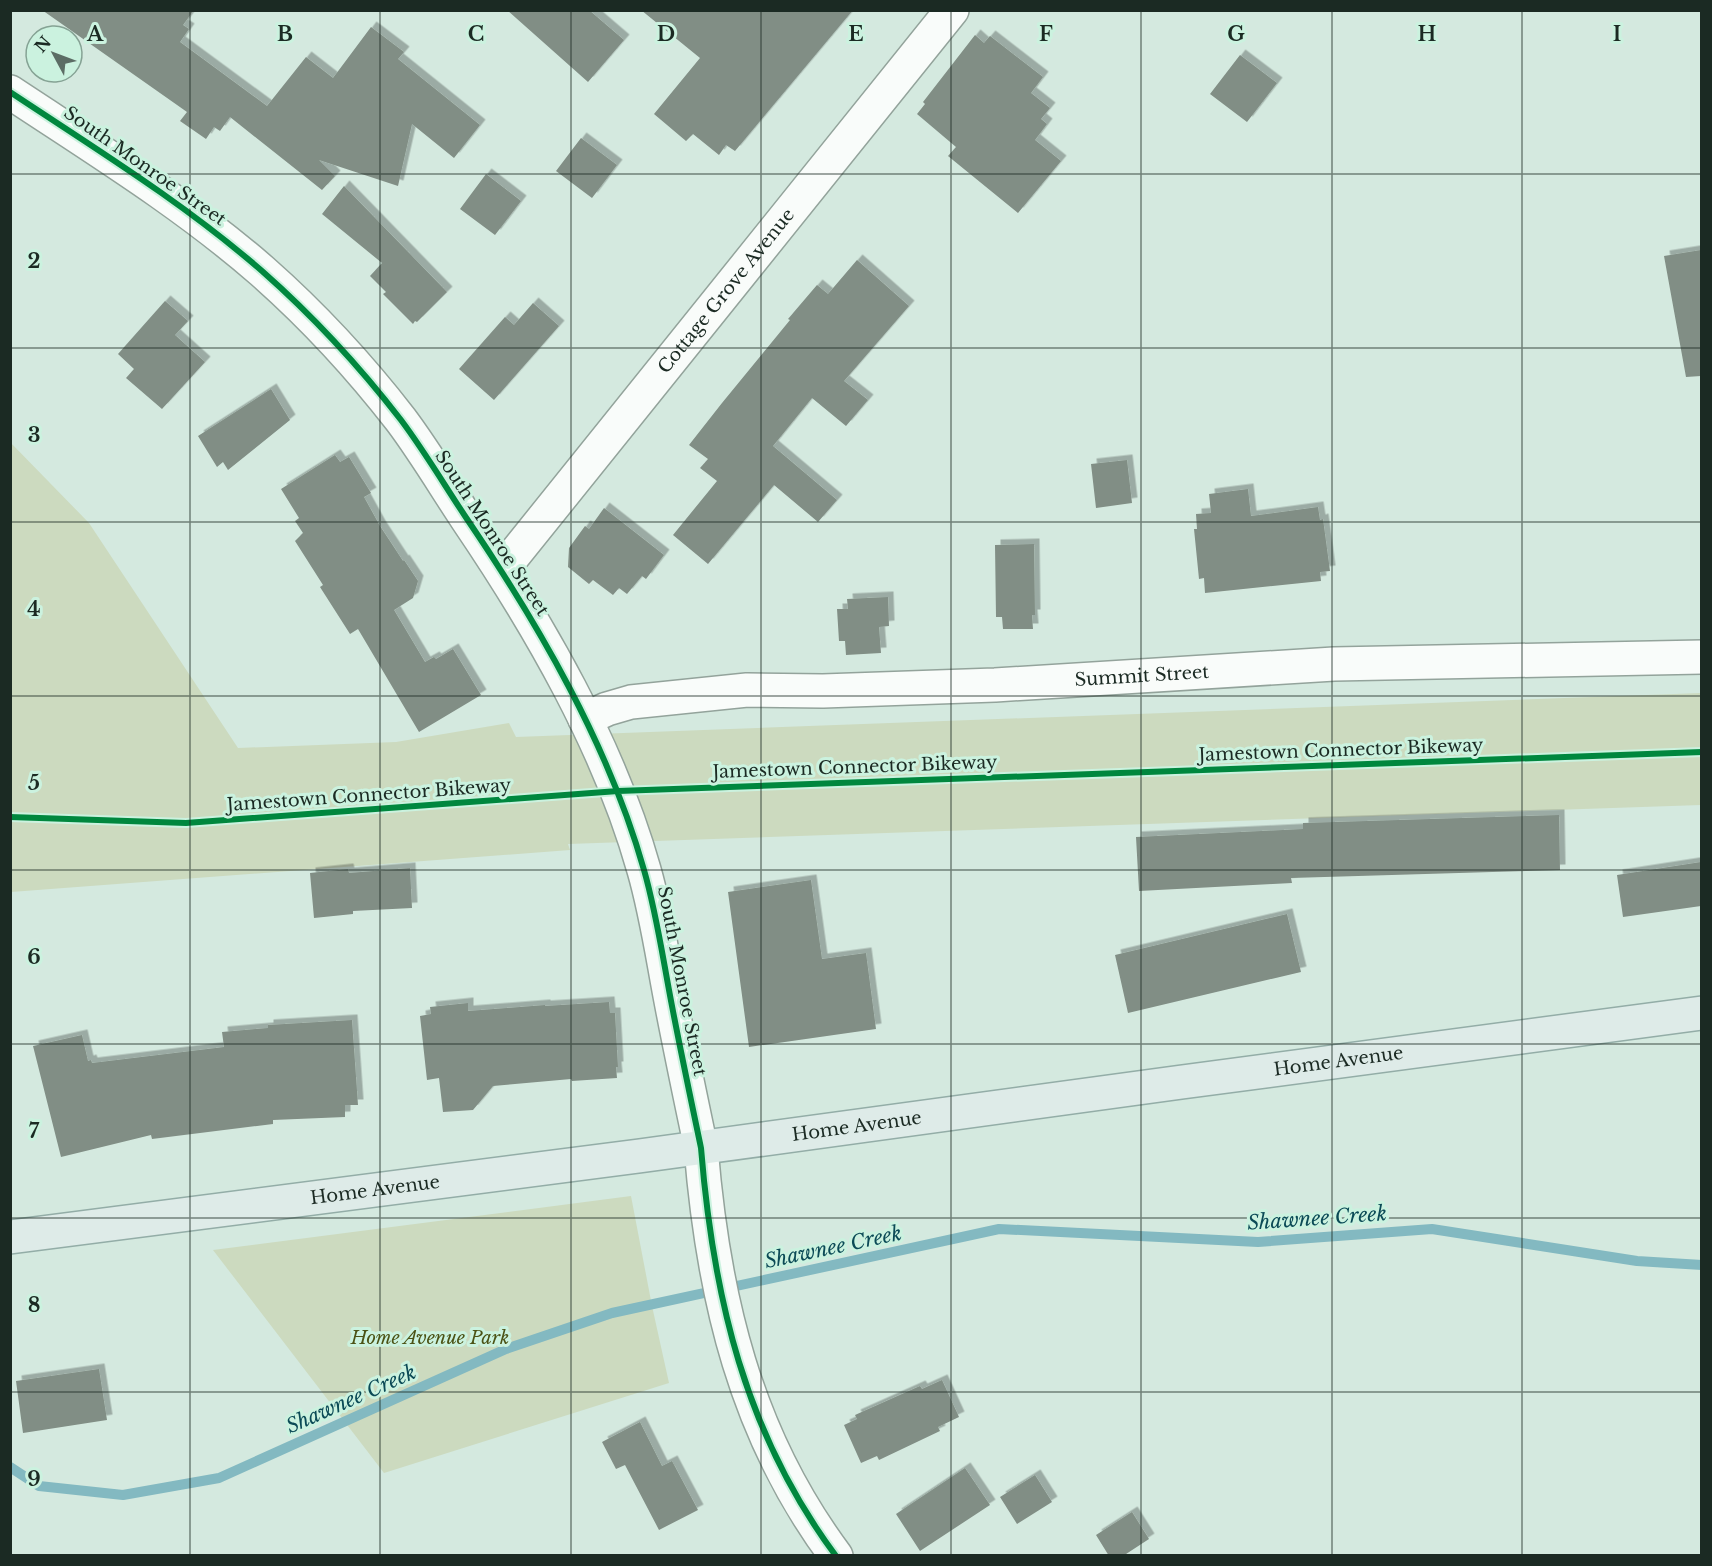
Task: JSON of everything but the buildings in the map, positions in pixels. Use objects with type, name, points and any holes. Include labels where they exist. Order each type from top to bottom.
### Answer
[{"type":"main road","name":"Home Avenue","points":[[10,1237],[701,1148],[1701,1013]]},
{"type":"street","name":"Cottage Grove Avenue","points":[[502,570],[949,12]]},
{"type":"street","name":"South Monroe Street","points":[[10,92],[178,204],[265,274],[318,325],[356,365],[402,422],[502,570],[552,657],[585,719],[618,791],[644,869],[657,922],[701,1148],[703,1180],[714,1255],[729,1333],[739,1367],[770,1445],[792,1490],[815,1528],[836,1556]]},
{"type":"street","name":"Summit Street","points":[[585,719],[631,702],[747,690],[823,691],[995,685],[1334,664],[1701,657]]},
{"type":"green space","points":[[10,442],[89,523],[238,748],[396,742],[509,723],[516,737],[1701,693],[1701,805],[568,844],[570,850],[11,892]]},
{"type":"green space","name":"Home Avenue Park","points":[[631,1196],[669,1383],[384,1473],[213,1250]]},
{"type":"waterway","name":"Shawnee Creek","points":[[10,1467],[39,1486],[123,1495],[219,1478],[506,1349],[612,1313],[999,1229],[1258,1242],[1432,1229],[1637,1261],[1702,1265]]},
{"type":"cycle path","points":[[10,92],[139,177],[202,222],[262,271],[318,324],[369,381],[410,432],[494,559],[545,644],[592,732],[612,778],[649,887],[701,1148],[714,1257],[739,1362],[756,1412],[778,1462],[805,1510],[836,1556]]},
{"type":"cycle path","name":"Jamestown Connector Bikeway","points":[[10,817],[186,823],[618,791],[1702,752]]}]
